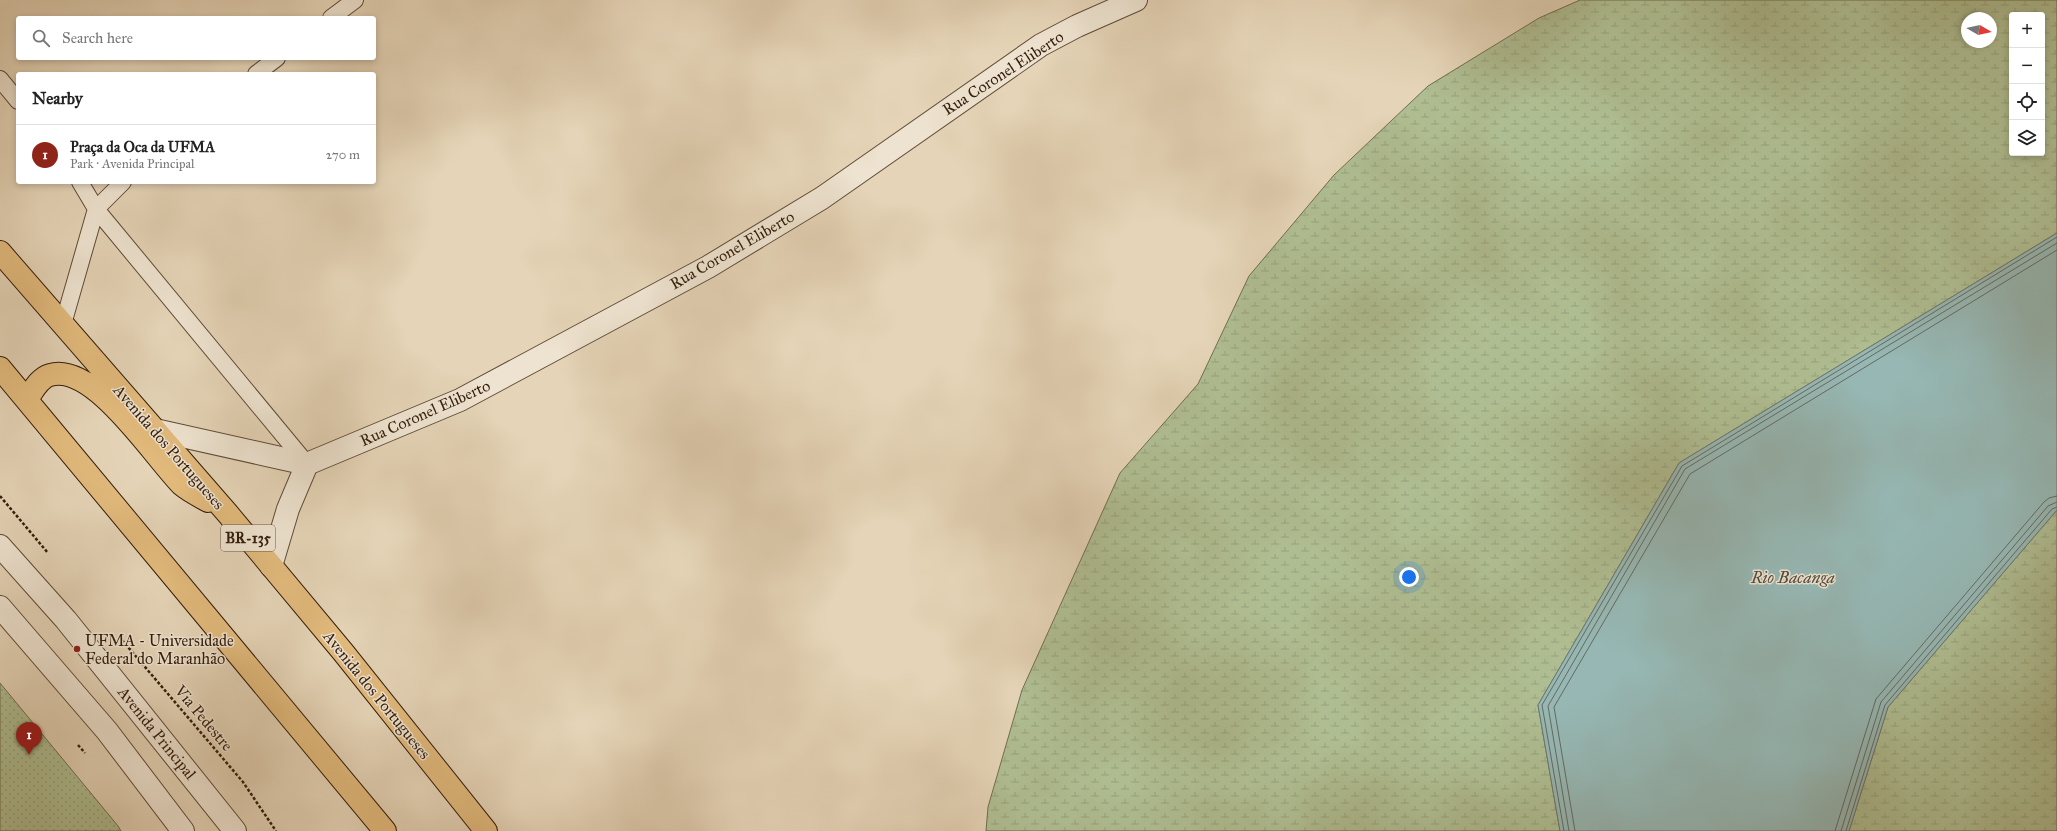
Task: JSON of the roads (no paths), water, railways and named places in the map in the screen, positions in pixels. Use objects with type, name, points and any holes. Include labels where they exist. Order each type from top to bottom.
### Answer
[{"type":"highway","name":"Avenida dos Portugueses","points":[[0,252],[228,514],[343,652],[486,831]]},
{"type":"highway","points":[[0,368],[386,831]]},
{"type":"highway","points":[[27,399],[38,382],[50,375],[66,375],[82,381],[104,396],[183,486],[228,514]]},
{"type":"street","name":"Rua Coronel Eliberto","points":[[307,464],[460,400],[708,267],[822,198],[1041,44],[1077,26],[1136,0]]},
{"type":"street","points":[[155,430],[307,464],[288,509],[271,566]]},
{"type":"street","name":"Avenida Principal","points":[[0,546],[66,620],[236,831]]},
{"type":"street","points":[[0,607],[107,731],[183,831]]},
{"type":"lane","points":[[334,16],[355,0]]},
{"type":"lane","points":[[259,72],[274,60]]},
{"type":"lane","points":[[0,79],[16,99]]},
{"type":"lane","points":[[81,184],[96,209],[307,464]]},
{"type":"lane","points":[[63,324],[96,209],[121,184]]},
{"type":"water","name":"Rio Bacanga","points":[[2057,233],[2057,510],[1888,707],[1849,831],[1560,831],[1538,705],[1679,463]]},
{"type":"place","name":"UFMA - Universidade Federal do Maranhão","points":[[77,649]]},
{"type":"place","name":"Praça da Oca da UFMA","points":[[29,755]]}]
